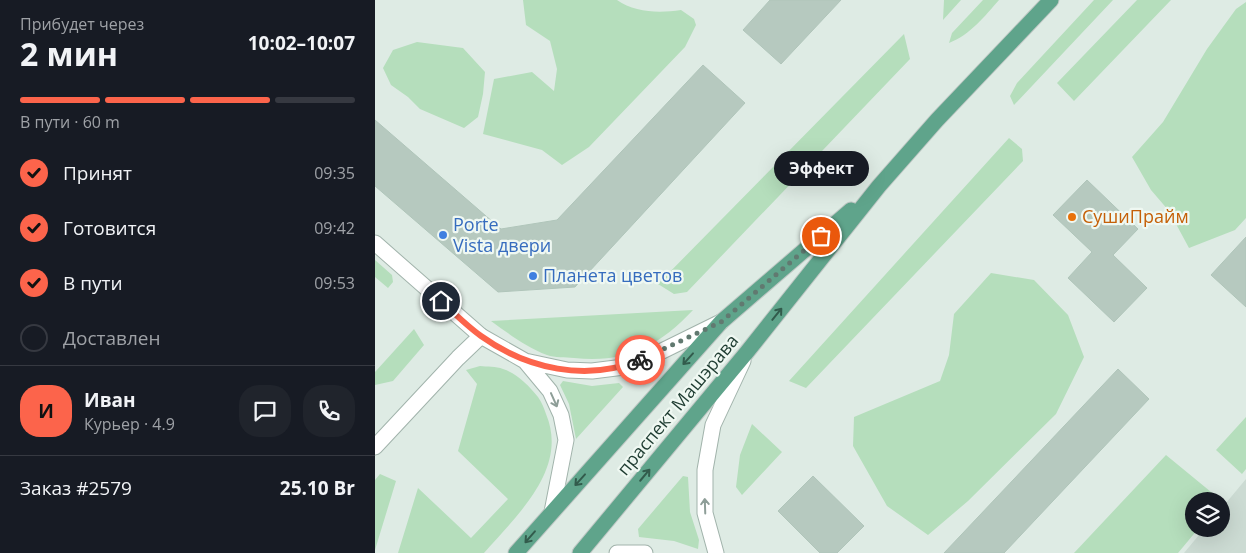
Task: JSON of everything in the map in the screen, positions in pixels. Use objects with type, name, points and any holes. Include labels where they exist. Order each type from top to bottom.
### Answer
[{"type":"main road","name":"праспект Машэрава","points":[[580,553],[747,352],[879,186],[937,120],[1051,0]]},
{"type":"main road","name":"праспект Машэрава","points":[[516,553],[721,322],[879,186]]},
{"type":"street","points":[[375,243],[481,336],[525,361],[567,370],[592,371],[623,367],[654,355],[721,322]]},
{"type":"street","points":[[375,447],[481,336]]},
{"type":"street","points":[[716,553],[705,513],[705,470],[713,425],[747,352]]},
{"type":"street","points":[[525,361],[550,391],[561,415],[566,440],[553,512]]},
{"type":"street","points":[[617,553],[645,553]]},
{"type":"shaded area","points":[[1246,479],[1246,553],[1184,553],[1197,537],[1230,537],[1230,498]]},
{"type":"green space","points":[[523,0],[617,0],[640,10],[665,12],[681,10],[694,19],[696,25],[685,47],[589,147],[562,165],[542,150],[483,134],[494,79],[532,72],[554,91],[557,69],[550,41],[526,25]]},
{"type":"green space","points":[[944,0],[961,0],[943,20]]},
{"type":"green space","points":[[983,0],[999,0],[983,19],[957,40],[949,43],[952,33]]},
{"type":"green space","points":[[1094,0],[1113,0],[1014,105],[1010,96],[1017,83]]},
{"type":"green space","points":[[1137,0],[1171,0],[1074,101],[1057,83]]},
{"type":"green space","points":[[1246,2],[1246,218],[1235,230],[1189,248],[1169,211],[1151,190],[1132,157],[1163,122],[1207,49],[1236,9]]},
{"type":"green space","points":[[904,34],[910,59],[687,292],[674,294],[658,284]]},
{"type":"green space","points":[[417,42],[463,48],[485,72],[478,117],[464,128],[420,109],[408,97],[391,85],[383,68],[393,50]]},
{"type":"green space","points":[[1009,138],[1022,149],[1023,161],[806,388],[789,381]]},
{"type":"green space","points":[[375,260],[392,275],[393,282],[388,288],[375,277]]},
{"type":"green space","points":[[991,273],[1034,280],[1068,315],[1084,357],[1056,414],[968,501],[928,535],[887,506],[853,446],[854,417],[940,381],[949,355],[954,314]]},
{"type":"green space","points":[[693,310],[667,334],[639,350],[625,355],[593,359],[547,355],[525,344],[491,321]]},
{"type":"green space","points":[[414,329],[424,345],[393,381],[375,385],[375,372]]},
{"type":"green space","points":[[480,366],[500,368],[508,371],[526,384],[539,399],[546,414],[551,434],[551,454],[545,472],[536,490],[524,507],[484,553],[398,553],[418,488],[471,538],[508,499],[458,451],[477,384],[466,370]]},
{"type":"green space","points":[[563,381],[592,386],[619,383],[623,387],[576,439],[569,404],[560,385]]},
{"type":"green space","points":[[1246,417],[1246,469],[1242,474],[1216,450]]},
{"type":"green space","points":[[752,424],[782,452],[742,495],[736,487],[740,455]]},
{"type":"green space","points":[[1166,455],[1211,492],[1185,492],[1185,537],[1191,537],[1178,553],[1074,553]]},
{"type":"green space","points":[[380,474],[396,481],[375,550],[375,480]]},
{"type":"green space","points":[[683,476],[688,477],[690,512],[699,540],[698,549],[674,541],[639,537],[638,529]]},
{"type":"building","points":[[770,0],[841,0],[781,64],[743,30]]},
{"type":"building","points":[[703,65],[745,103],[575,287],[498,292],[375,186],[375,120],[501,229],[557,220]]},
{"type":"building","points":[[1087,180],[1138,229],[1113,255],[1147,288],[1114,322],[1068,278],[1092,252],[1053,215]]},
{"type":"building","points":[[1246,237],[1246,307],[1211,275]]},
{"type":"building","points":[[1118,369],[1149,399],[1004,553],[944,553]]},
{"type":"building","points":[[813,476],[864,526],[837,553],[820,553],[778,511]]},
{"type":"way so far","points":[[640,360],[721,322],[821,236]]},
{"type":"place","name":"СушиПрайм","points":[[1072,217]]},
{"type":"place","name":"Porte Vista двери","points":[[443,235]]},
{"type":"place","name":"Эффект","points":[[821,236]]},
{"type":"place","name":"Планета цветов","points":[[533,276]]},
{"type":"route","points":[[441,301],[481,336],[525,361],[567,370],[592,371],[623,367],[640,360]]}]
